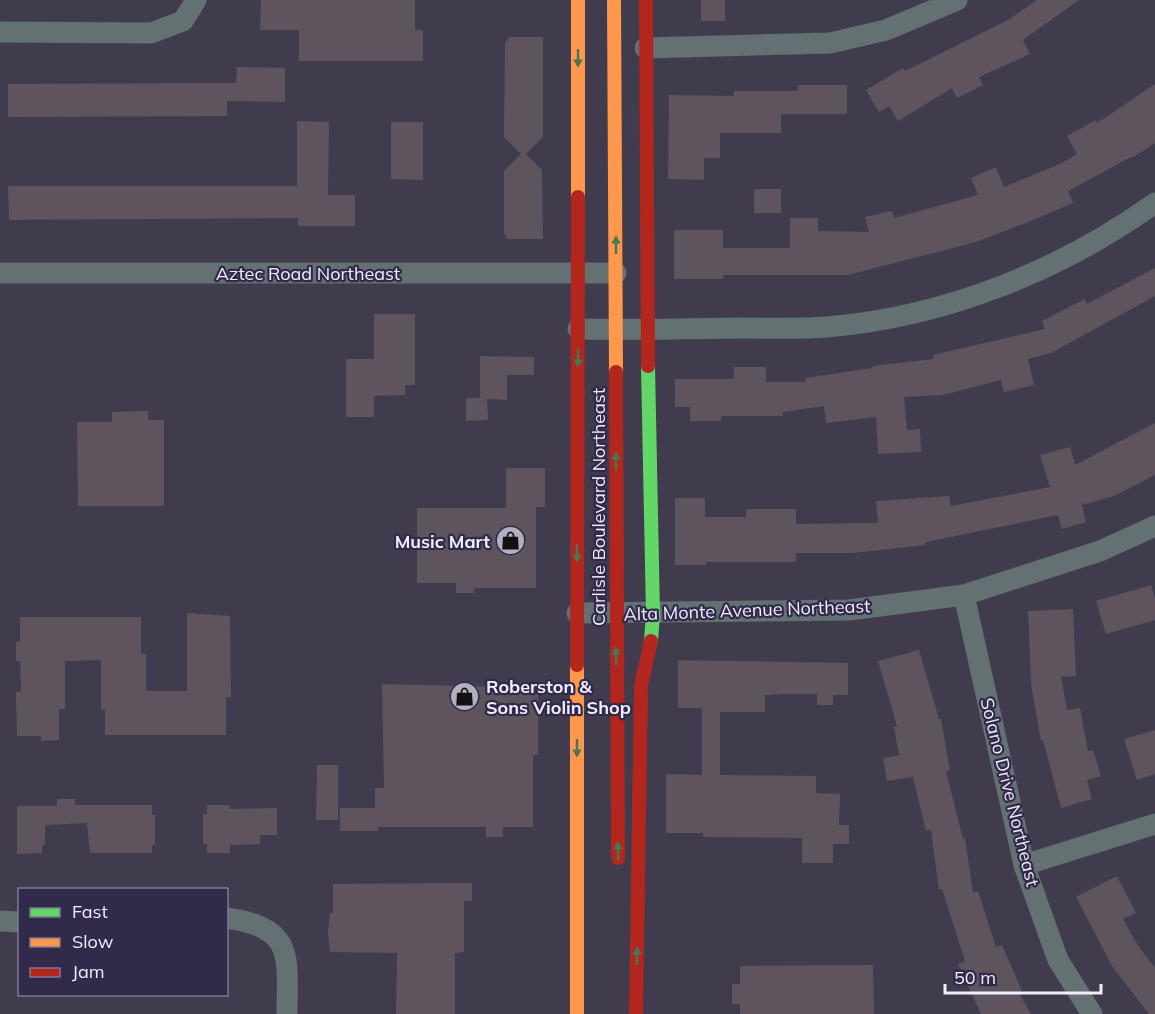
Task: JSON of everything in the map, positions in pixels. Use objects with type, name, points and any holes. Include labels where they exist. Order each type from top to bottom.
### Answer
[{"type":"main road","name":"Carlisle Boulevard Northeast","points":[[577,1014],[578,0]]},
{"type":"main road","name":"Carlisle Boulevard Northeast","points":[[614,0],[618,867]]},
{"type":"main road","points":[[636,1014],[641,685],[650,652],[652,614],[647,329],[646,0]]},
{"type":"street","points":[[0,32],[151,33],[183,21],[196,0]]},
{"type":"street","points":[[645,48],[830,43],[886,30],[957,0]]},
{"type":"street","points":[[578,329],[827,327],[875,320],[941,306],[1034,274],[1119,229],[1155,203]]},
{"type":"street","name":"Aztec Road Northeast","points":[[0,273],[616,273]]},
{"type":"street","name":"Alta Monte Avenue Northeast","points":[[577,612],[652,614],[849,610],[964,595],[1100,551],[1155,526]]},
{"type":"street","name":"Solano Drive Northeast","points":[[964,595],[1024,865],[1058,960],[1092,1014]]},
{"type":"street","points":[[1024,865],[1155,824]]},
{"type":"street","points":[[228,918],[251,922],[277,937],[289,962],[287,1014]]},
{"type":"street","points":[[0,921],[18,922]]},
{"type":"building","points":[[261,0],[415,0],[415,30],[423,30],[423,61],[299,61],[299,30],[260,30]]},
{"type":"building","points":[[701,0],[725,0],[725,21],[701,21]]},
{"type":"building","points":[[1037,0],[1079,0],[1023,40],[1030,54],[979,77],[983,85],[957,98],[952,88],[898,121],[889,106],[879,112],[866,90],[903,68],[905,71],[1008,20]]},
{"type":"building","points":[[510,37],[543,37],[543,137],[526,154],[542,170],[543,239],[507,239],[504,233],[504,171],[521,154],[504,137],[505,42]]},
{"type":"building","points":[[237,67],[285,68],[285,102],[227,101],[227,116],[8,117],[8,84],[236,83]]},
{"type":"building","points":[[1155,84],[1155,143],[1132,158],[1068,191],[1073,203],[1028,222],[976,242],[848,275],[723,275],[723,279],[674,279],[674,230],[723,230],[723,248],[790,248],[790,218],[818,218],[818,231],[869,232],[865,217],[892,211],[894,218],[978,195],[971,178],[996,167],[1004,187],[1062,163],[1077,154],[1067,136],[1096,120],[1097,123]]},
{"type":"building","points":[[798,85],[847,85],[847,114],[781,114],[781,133],[720,133],[720,158],[704,158],[704,180],[668,179],[669,95],[734,96],[734,91],[798,91]]},
{"type":"building","points":[[297,121],[329,122],[328,195],[355,195],[355,226],[298,226],[298,218],[9,220],[8,186],[297,186]]},
{"type":"building","points":[[391,122],[423,122],[423,180],[391,179]]},
{"type":"building","points":[[754,189],[781,189],[781,213],[754,213]]},
{"type":"building","points":[[1155,268],[1155,296],[1051,353],[1028,359],[1034,385],[1004,392],[1001,380],[943,395],[904,397],[907,430],[920,429],[921,452],[878,454],[876,417],[826,423],[824,406],[783,412],[783,416],[721,416],[721,421],[690,421],[690,407],[675,407],[675,379],[734,379],[734,367],[766,367],[766,382],[805,382],[805,378],[873,368],[872,366],[934,359],[933,355],[1045,329],[1042,321],[1085,299],[1087,304]]},
{"type":"building","points":[[374,314],[415,314],[415,385],[405,385],[405,395],[374,396],[374,417],[346,417],[346,359],[374,359]]},
{"type":"building","points":[[480,356],[534,357],[534,375],[507,375],[507,400],[487,399],[488,420],[466,421],[466,398],[480,398]]},
{"type":"building","points":[[148,411],[148,420],[164,420],[164,506],[78,506],[77,422],[112,422],[112,412]]},
{"type":"building","points":[[1155,423],[1155,475],[1114,496],[1082,505],[1086,522],[1062,529],[1058,515],[926,542],[926,545],[853,553],[796,553],[796,562],[706,562],[706,565],[675,565],[675,498],[705,498],[705,517],[746,517],[746,509],[796,509],[796,524],[878,523],[876,501],[949,496],[951,506],[1050,487],[1040,455],[1070,447],[1075,465]]},
{"type":"building","points":[[506,468],[545,468],[545,507],[536,507],[536,588],[474,588],[474,593],[456,593],[456,583],[417,583],[417,508],[506,508]]},
{"type":"building","points":[[1151,585],[1155,599],[1155,620],[1106,634],[1096,601]]},
{"type":"building","points":[[1073,609],[1076,676],[1061,677],[1067,710],[1080,708],[1088,751],[1093,750],[1101,776],[1087,780],[1092,799],[1061,808],[1043,740],[1041,741],[1031,684],[1028,611]]},
{"type":"building","points":[[187,613],[230,616],[231,697],[226,697],[226,735],[105,735],[105,710],[101,710],[101,660],[65,661],[65,709],[59,709],[59,740],[41,741],[41,736],[17,736],[16,692],[21,691],[20,661],[16,661],[16,642],[20,642],[20,617],[141,617],[141,654],[146,654],[146,691],[187,691]]},
{"type":"building","points":[[919,650],[939,719],[941,719],[950,771],[946,771],[963,839],[965,838],[973,893],[978,891],[996,947],[1002,945],[1022,991],[1019,993],[1031,1014],[981,1014],[958,964],[965,961],[942,889],[939,890],[931,830],[926,831],[913,777],[887,781],[883,758],[899,755],[894,727],[897,726],[878,661]]},
{"type":"building","points":[[678,660],[848,663],[848,695],[833,695],[833,705],[817,705],[817,694],[765,695],[765,712],[720,712],[720,775],[816,776],[816,793],[840,794],[839,825],[849,825],[849,844],[833,844],[833,863],[802,863],[802,838],[703,837],[703,833],[666,833],[666,774],[702,775],[702,708],[678,708]]},
{"type":"building","points":[[503,683],[538,683],[538,755],[533,755],[533,827],[503,827],[503,837],[486,837],[486,827],[378,827],[378,831],[340,831],[340,808],[375,808],[375,788],[384,788],[382,684],[504,687]]},
{"type":"building","points":[[1155,730],[1155,774],[1137,780],[1124,739]]},
{"type":"building","points":[[317,765],[338,765],[338,820],[316,820]]},
{"type":"building","points":[[57,799],[75,799],[75,805],[152,805],[152,815],[155,815],[155,845],[152,845],[152,853],[90,853],[87,823],[45,825],[45,845],[42,845],[42,853],[17,854],[17,806],[57,806]]},
{"type":"building","points":[[207,805],[230,805],[230,809],[277,808],[277,835],[260,835],[260,844],[230,845],[230,853],[207,853],[207,844],[203,844],[203,814],[207,814]]},
{"type":"building","points":[[1117,876],[1136,913],[1123,919],[1137,944],[1155,968],[1155,1014],[1149,1014],[1112,966],[1076,897]]},
{"type":"building","points":[[472,883],[472,901],[464,901],[464,952],[455,953],[455,1014],[396,1014],[397,953],[330,952],[328,932],[330,913],[333,913],[333,884]]},
{"type":"building","points":[[873,965],[874,1014],[740,1014],[740,1004],[732,1004],[732,984],[740,984],[740,966]]},
{"type":"traffic: fast","points":[[648,366],[653,614],[651,641]]},
{"type":"traffic: slow","points":[[578,0],[578,197]]},
{"type":"traffic: slow","points":[[614,0],[616,372]]},
{"type":"traffic: slow","points":[[577,665],[577,1014]]},
{"type":"traffic: jam","points":[[646,0],[648,366]]},
{"type":"traffic: jam","points":[[577,665],[578,197]]},
{"type":"traffic: jam","points":[[616,372],[618,858]]},
{"type":"traffic: jam","points":[[636,1014],[641,685],[651,641]]},
{"type":"place","name":"Music Mart","points":[[511,541]]},
{"type":"place","name":"Roberston & Sons Violin Shop","points":[[465,696]]}]
